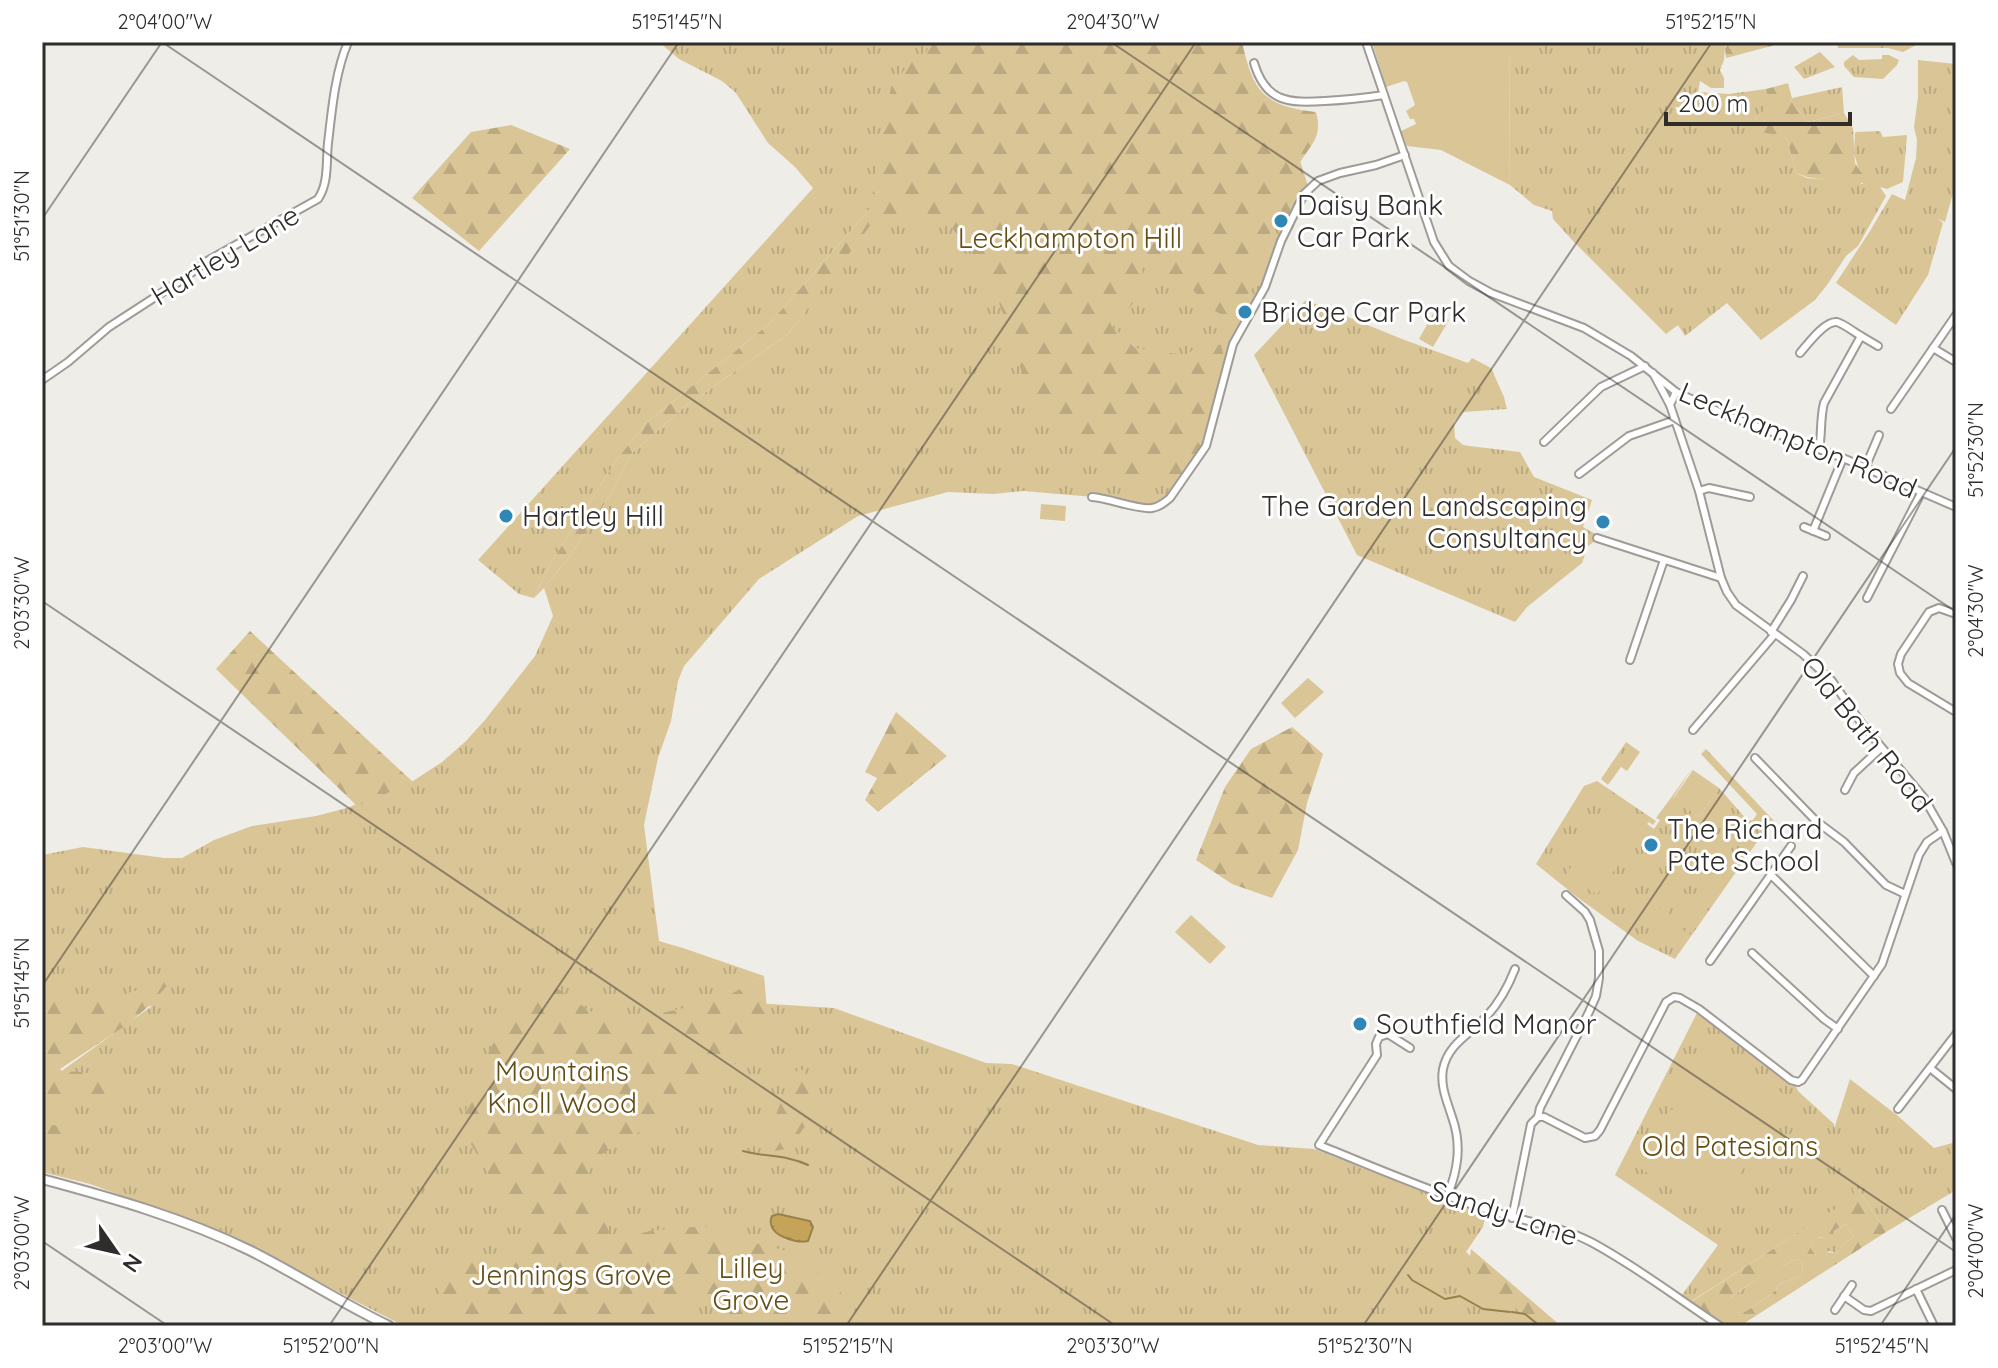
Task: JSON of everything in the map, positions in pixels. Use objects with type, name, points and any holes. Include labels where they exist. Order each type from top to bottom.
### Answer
[{"type":"main road","points":[[42,1179],[143,1207],[201,1228],[389,1326]]},
{"type":"street","name":"Hartley Lane","points":[[42,380],[109,327],[207,261],[318,199],[324,189],[337,78],[348,42]]},
{"type":"street","points":[[1366,42],[1440,254],[1469,281],[1491,293],[1584,328],[1645,366],[1601,387],[1544,442]]},
{"type":"street","points":[[1254,63],[1266,87],[1288,101],[1301,103],[1384,95]]},
{"type":"street","points":[[1092,497],[1148,509],[1170,498],[1206,446],[1230,352],[1265,287],[1281,241],[1304,194],[1318,181],[1405,155]]},
{"type":"street","points":[[1891,409],[1956,315]]},
{"type":"street","points":[[1800,353],[1825,326],[1836,322],[1878,346]]},
{"type":"street","points":[[1819,449],[1824,403],[1861,336]]},
{"type":"street","points":[[1933,348],[1956,362]]},
{"type":"street","name":"Leckhampton Road","points":[[1645,366],[1676,392],[1726,415],[1843,458],[1956,507]]},
{"type":"street","name":"Old Bath Road","points":[[1653,373],[1670,405],[1699,491],[1727,592],[1736,605],[1803,654],[1832,681],[1881,748],[1924,798],[1943,831],[1956,863]]},
{"type":"street","points":[[1670,405],[1676,392]]},
{"type":"street","points":[[1579,474],[1629,436],[1675,420]]},
{"type":"street","points":[[1865,468],[1879,435]]},
{"type":"street","points":[[1813,531],[1843,458]]},
{"type":"street","points":[[1699,491],[1709,488],[1750,497]]},
{"type":"street","points":[[1867,598],[1921,493]]},
{"type":"street","points":[[1804,527],[1826,536]]},
{"type":"street","points":[[1597,538],[1721,578]]},
{"type":"street","points":[[1630,660],[1664,560]]},
{"type":"street","points":[[1693,730],[1773,633],[1803,576]]},
{"type":"street","points":[[1956,614],[1942,608],[1929,612],[1901,654],[1898,664],[1902,676],[1912,686],[1956,712]]},
{"type":"street","points":[[1845,790],[1854,773],[1881,748]]},
{"type":"street","points":[[1755,758],[1816,821],[1844,842],[1886,885],[1905,894]]},
{"type":"street","points":[[1538,1117],[1544,1117],[1585,1138],[1595,1136],[1666,1002],[1674,997],[1699,1009],[1791,1080],[1798,1082],[1804,1078],[1882,964],[1923,847],[1943,831]]},
{"type":"street","points":[[1947,841],[1956,836]]},
{"type":"street","points":[[1710,961],[1791,846]]},
{"type":"street","points":[[1771,875],[1874,976]]},
{"type":"street","points":[[1512,1218],[1531,1124],[1538,1117],[1593,1004],[1599,978],[1599,951],[1590,920],[1566,895]]},
{"type":"street","points":[[1752,953],[1838,1029]]},
{"type":"street","points":[[1447,1197],[1455,1179],[1458,1152],[1455,1127],[1442,1089],[1444,1064],[1455,1044],[1494,1008],[1515,969]]},
{"type":"street","name":"Sandy Lane","points":[[1410,1048],[1388,1034],[1379,1037],[1377,1055],[1319,1145],[1447,1197],[1512,1218],[1557,1228],[1590,1241],[1720,1326]]},
{"type":"street","points":[[1898,1109],[1956,1034]]},
{"type":"street","points":[[1930,1068],[1956,1089]]},
{"type":"street","points":[[1942,1210],[1956,1238]]},
{"type":"street","points":[[1844,1296],[1864,1310],[1871,1311],[1956,1270]]},
{"type":"street","points":[[1835,1310],[1852,1285]]},
{"type":"street","points":[[1916,1289],[1934,1326]]},
{"type":"green space","points":[[659,42],[1162,42],[1293,139],[1310,192],[1259,298],[1239,331],[1206,446],[1170,498],[1155,507],[1106,498],[1023,491],[993,494],[948,492],[858,516],[759,579],[684,666],[678,681],[644,825],[659,941],[764,976],[720,1001],[834,1008],[986,1063],[1012,1064],[1258,1145],[1314,1149],[1486,1215],[1483,1227],[1466,1252],[1547,1326],[404,1326],[221,1232],[90,1184],[42,1172],[42,1085],[152,1006],[81,1014],[42,1008],[42,855],[83,847],[182,858],[214,840],[252,826],[347,808],[413,781],[442,762],[485,720],[535,656],[553,616],[544,588],[570,556],[609,497],[632,453],[683,408],[788,334],[878,214],[870,209],[769,324],[645,424],[618,458],[552,561],[534,598],[519,594],[478,560],[813,188],[768,143],[736,93],[722,81],[679,59]]},
{"type":"green space","name":"Leckhampton Hill","points":[[931,42],[1242,42],[1251,73],[1263,93],[1284,105],[1316,112],[1317,134],[1299,164],[1304,185],[1293,230],[1272,219],[1250,294],[1233,321],[1206,306],[1194,291],[1152,267],[1142,268],[1145,289],[1110,324],[1135,348],[1185,355],[1205,343],[1221,345],[1223,354],[1212,395],[1219,400],[1206,446],[1187,475],[1128,478],[1056,419],[1025,382],[990,279],[965,243],[943,218],[879,214],[788,334],[683,408],[632,453],[609,497],[570,556],[534,598],[552,561],[618,458],[645,424],[769,324],[870,209],[891,87],[916,55],[926,53]]},
{"type":"green space","points":[[1372,42],[1509,42],[1510,185],[1441,150],[1407,146],[1401,131],[1416,124],[1406,111],[1415,105],[1407,82],[1386,87]]},
{"type":"green space","points":[[1509,42],[1730,42],[1725,46],[1720,70],[1724,88],[1711,88],[1700,81],[1698,92],[1729,94],[1766,89],[1770,105],[1754,120],[1787,139],[1796,173],[1807,178],[1863,184],[1854,153],[1855,133],[1880,131],[1883,137],[1907,135],[1903,182],[1887,189],[1880,187],[1886,196],[1858,246],[1846,256],[1815,300],[1761,340],[1727,303],[1685,336],[1678,325],[1666,334],[1574,242],[1553,219],[1552,211],[1534,205],[1510,185]]},
{"type":"green space","points":[[1730,42],[1779,44],[1726,58],[1725,48]]},
{"type":"green space","points":[[1837,42],[1922,42],[1903,52],[1888,48],[1838,48]]},
{"type":"green space","points":[[1820,52],[1835,67],[1804,79],[1794,67]]},
{"type":"green space","points":[[1853,55],[1859,60],[1882,59],[1882,55],[1889,55],[1899,60],[1883,79],[1854,77],[1844,66],[1844,62]]},
{"type":"green space","points":[[1918,60],[1956,64],[1956,182],[1945,222],[1938,219],[1943,223],[1928,275],[1896,325],[1836,283],[1892,194],[1905,200],[1916,158],[1914,127]]},
{"type":"green space","points":[[1788,83],[1790,100],[1808,122],[1844,113],[1853,128],[1855,163],[1866,180],[1857,186],[1796,173],[1787,139],[1754,131],[1754,120],[1769,105],[1766,89]]},
{"type":"green space","points":[[1842,87],[1844,113],[1808,122],[1790,100],[1792,98]]},
{"type":"green space","points":[[511,125],[570,149],[479,251],[412,198],[471,132]]},
{"type":"green space","points":[[1306,300],[1402,339],[1468,363],[1472,358],[1491,368],[1507,409],[1463,412],[1454,422],[1455,438],[1463,445],[1520,452],[1534,477],[1592,500],[1583,527],[1595,534],[1595,541],[1588,546],[1582,563],[1527,607],[1515,622],[1357,555],[1254,355]]},
{"type":"green space","points":[[1434,312],[1449,320],[1433,347],[1419,339]]},
{"type":"green space","points":[[1041,504],[1066,506],[1065,521],[1040,519]]},
{"type":"green space","points":[[250,631],[413,782],[357,806],[216,669]]},
{"type":"green space","points":[[1308,678],[1324,692],[1295,718],[1281,703]]},
{"type":"green space","points":[[896,712],[947,756],[878,812],[865,800],[877,778],[865,772]]},
{"type":"green space","points":[[1292,727],[1323,754],[1307,803],[1298,850],[1272,898],[1232,884],[1196,860],[1225,787],[1251,749]]},
{"type":"green space","points":[[1626,742],[1640,752],[1627,771],[1621,767],[1608,785],[1601,779]]},
{"type":"green space","name":"The Richard Pate School","points":[[1706,749],[1775,822],[1769,825],[1675,959],[1638,941],[1536,864],[1584,786],[1597,781],[1656,821],[1653,825],[1647,824],[1654,829],[1660,820],[1656,818],[1692,769],[1673,798],[1699,817],[1719,788],[1748,821],[1753,820],[1757,814],[1701,754]]},
{"type":"green space","points":[[1693,770],[1719,788],[1699,817],[1673,799]]},
{"type":"green space","points":[[1616,800],[1648,821],[1597,895],[1566,874]]},
{"type":"green space","points":[[1708,837],[1716,843],[1703,862],[1714,865],[1720,871],[1720,885],[1689,934],[1680,941],[1667,941],[1657,930],[1659,916],[1656,914]],"holes":[[[1704,867],[1715,872],[1717,884],[1683,934],[1678,937],[1666,935],[1662,929],[1663,919],[1696,872]]]},
{"type":"green space","points":[[1191,915],[1226,947],[1210,964],[1175,932]]},
{"type":"green space","points":[[176,976],[157,999],[128,1024],[60,1069],[63,1072],[88,1073],[104,1080],[123,1098],[117,1106],[109,1112],[72,1101],[61,1107],[58,1115],[42,1113],[42,992],[75,998],[110,996],[145,988]]},
{"type":"green space","points":[[764,976],[769,1032],[730,1069],[641,1131],[592,1160],[588,1170],[589,1186],[604,1205],[610,1241],[650,1231],[703,1226],[722,1230],[738,1239],[787,1251],[803,1259],[824,1279],[837,1286],[859,1316],[862,1326],[740,1326],[694,1300],[671,1300],[677,1317],[686,1326],[463,1326],[446,1304],[435,1278],[466,1264],[524,1253],[532,1207],[506,1203],[462,1129],[470,1092],[504,1020],[548,982],[609,1024],[718,1001]]},
{"type":"green space","name":"Old Patesians","points":[[1699,1009],[1794,1082],[1798,1091],[1834,1124],[1834,1129],[1850,1079],[1934,1148],[1956,1142],[1956,1190],[1886,1232],[1858,1189],[1853,1189],[1856,1196],[1687,1304],[1679,1299],[1718,1245],[1615,1175]]},
{"type":"green space","points":[[1705,1043],[1788,1097],[1750,1152],[1669,1098]]},
{"type":"green space","points":[[800,1068],[809,1077],[813,1093],[806,1125],[785,1149],[763,1150],[761,1146],[785,1091]]},
{"type":"green space","points":[[1671,1109],[1749,1160],[1712,1216],[1634,1164]]},
{"type":"green space","points":[[42,1122],[65,1128],[70,1136],[68,1142],[56,1152],[42,1152]]},
{"type":"green space","points":[[1853,1188],[1858,1189],[1886,1232],[1740,1326],[1729,1326],[1691,1302],[1855,1196]],"holes":[[[1846,1224],[1854,1237],[1836,1253],[1824,1252],[1816,1256],[1810,1244],[1819,1238],[1832,1237],[1834,1231]],[[1798,1259],[1803,1264],[1802,1275],[1780,1284],[1772,1294],[1740,1315],[1731,1297],[1757,1279]]]},
{"type":"green space","points":[[1846,1224],[1854,1237],[1836,1253],[1829,1251],[1816,1256],[1810,1244]]},
{"type":"green space","points":[[1471,1249],[1561,1326],[1534,1326],[1510,1303],[1500,1302],[1472,1276]]},
{"type":"green space","points":[[1798,1259],[1803,1264],[1802,1275],[1780,1284],[1772,1294],[1740,1315],[1730,1298],[1757,1279]]},
{"type":"water","points":[[778,1214],[810,1221],[813,1227],[808,1241],[796,1241],[776,1233],[771,1222],[772,1216]]},
{"type":"waterway","points":[[743,1151],[792,1159],[808,1165]]},
{"type":"waterway","points":[[1408,1275],[1445,1299],[1460,1296],[1483,1309],[1510,1312]]},
{"type":"waterway","points":[[1512,1312],[1525,1314],[1540,1326]]},
{"type":"place","name":"Daisy Bank Car Park","points":[[1281,221]]},
{"type":"place","name":"Bridge Car Park","points":[[1245,312]]},
{"type":"place","name":"Hartley Hill","points":[[506,516]]},
{"type":"place","name":"The Garden Landscaping Consultancy","points":[[1603,522]]},
{"type":"place","name":"The Richard Pate School","points":[[1651,845]]},
{"type":"place","name":"Southfield Manor","points":[[1360,1024]]},
{"type":"park label","name":"Mountains Knoll Wood","points":[[562,1087]]},
{"type":"park label","name":"Jennings Grove","points":[[571,1275]]},
{"type":"park label","name":"Lilley Grove","points":[[751,1284]]}]
